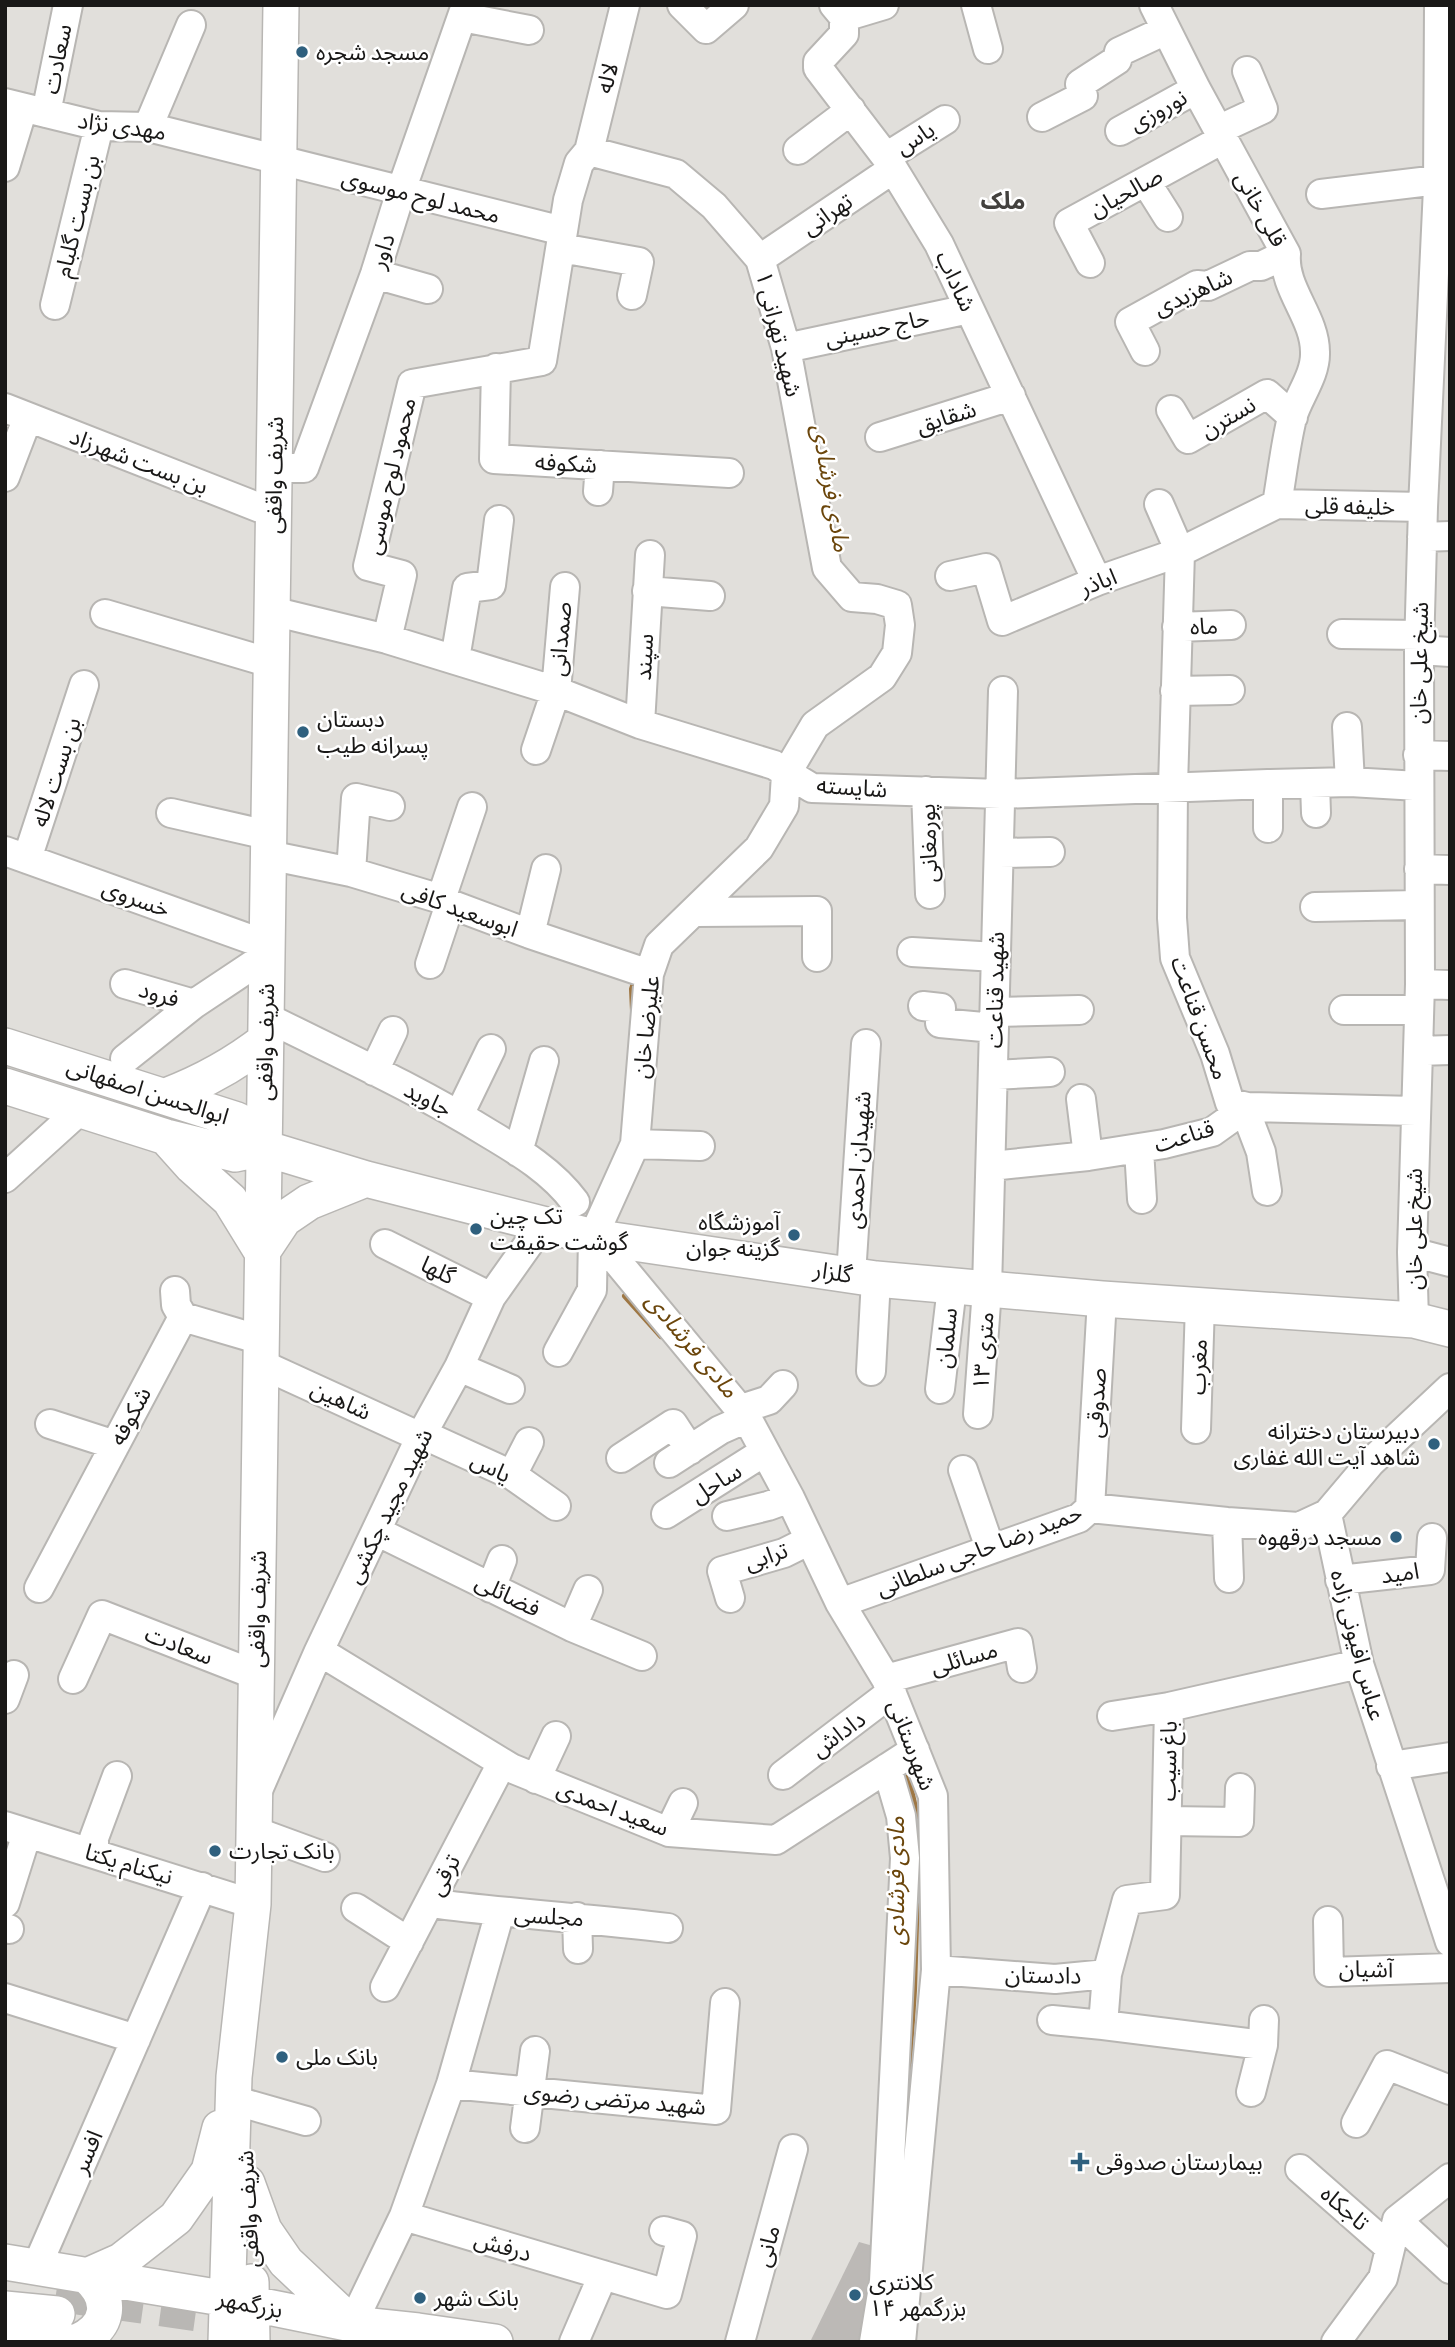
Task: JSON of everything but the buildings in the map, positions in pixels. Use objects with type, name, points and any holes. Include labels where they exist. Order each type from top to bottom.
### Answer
[{"type":"main road","name":"شریف واقفی","points":[[252,2342],[240,2301],[239,2090],[253,1904],[281,5]]},
{"type":"main road","points":[[166,1096],[203,1082],[239,1062],[266,1028]]},
{"type":"main road","name":"ابوالحسن اصفهانی","points":[[5,1046],[237,1120],[264,1148]]},
{"type":"main road","name":"ابوالحسن اصفهانی","points":[[5,1086],[166,1137],[235,1154],[264,1148]]},
{"type":"main road","points":[[166,1137],[192,1166],[230,1200],[262,1252],[284,1219],[309,1202],[366,1179]]},
{"type":"main road","name":"گلزار","points":[[264,1148],[366,1179],[595,1237],[864,1277],[951,1287],[1414,1320],[1450,1329]]},
{"type":"main road","name":"گلزار","points":[[1414,1320],[1450,1312]]},
{"type":"main road","name":"شریف واقفی","points":[[239,2090],[247,2183],[240,2301]]},
{"type":"main road","points":[[6,2341],[80,2342],[91,2335],[100,2325],[105,2312],[104,2298],[98,2286],[88,2276],[121,2261],[176,2218],[209,2171],[239,2090]]},
{"type":"main road","points":[[247,2183],[264,2230],[286,2262],[352,2324]]},
{"type":"main road","name":"بزرگمهر","points":[[39,2284],[88,2276],[240,2301],[352,2324],[495,2342]]},
{"type":"main road","points":[[5,2289],[39,2284]]},
{"type":"main road","points":[[5,2309],[39,2284]]},
{"type":"main road","points":[[226,2342],[240,2301]]},
{"type":"street","name":"سعادت","points":[[5,167],[25,108],[68,5]]},
{"type":"street","name":"لاله","points":[[589,151],[625,5]]},
{"type":"street","points":[[682,5],[706,29],[734,5]]},
{"type":"street","points":[[839,11],[884,5]]},
{"type":"street","points":[[976,5],[988,48]]},
{"type":"street","name":"شیخ علی خان","points":[[1414,1320],[1412,1252],[1419,997],[1419,643],[1423,507],[1440,336],[1444,44],[1439,5]]},
{"type":"street","points":[[464,11],[529,30]]},
{"type":"street","name":"داور","points":[[274,468],[304,468],[375,274],[464,11]]},
{"type":"street","name":"شاداب","points":[[839,11],[844,34],[818,62],[818,68],[889,163],[939,244],[1097,581]]},
{"type":"street","points":[[1042,117],[1083,96],[1080,84],[1117,60],[1119,52],[1160,18]]},
{"type":"street","name":"قلی خانی","points":[[1160,18],[1220,135],[1286,254],[1285,269],[1313,334],[1316,354],[1293,417],[1277,504]]},
{"type":"street","points":[[148,127],[191,25]]},
{"type":"street","name":"صالحیان","points":[[1090,263],[1069,223],[1146,181],[1263,109],[1247,71]]},
{"type":"street","name":"نوروزی","points":[[1120,131],[1196,89]]},
{"type":"street","name":"مهدی نژاد","points":[[25,108],[99,126],[148,127],[279,159]]},
{"type":"street","points":[[798,150],[851,110]]},
{"type":"street","name":"یاس","points":[[889,163],[945,120]]},
{"type":"street","name":"بن بست گلبام","points":[[55,305],[99,126]]},
{"type":"street","name":"محمود لوح موسی","points":[[387,639],[402,575],[368,566],[412,384],[542,361],[568,200],[579,163],[589,151]]},
{"type":"street","name":"شهید تهرانی ۱","points":[[589,151],[676,174],[714,206],[761,259],[786,348],[827,568],[852,597],[877,599],[897,606],[900,625],[897,653],[881,677],[815,725],[786,774]]},
{"type":"street","name":"محمد لوح موسوی","points":[[279,159],[401,191],[639,262],[632,295]]},
{"type":"street","name":"تهرانی","points":[[761,259],[889,163]]},
{"type":"street","points":[[1321,194],[1348,180],[1442,185]]},
{"type":"street","points":[[1146,181],[1168,217]]},
{"type":"street","name":"شاهزیدی","points":[[1145,351],[1130,321],[1197,285],[1208,286],[1250,266],[1261,266],[1286,254]]},
{"type":"street","points":[[375,274],[428,289]]},
{"type":"street","name":"حاج حسینی","points":[[786,348],[969,309]]},
{"type":"street","name":"شکوفه","points":[[496,368],[494,459],[599,478],[729,473]]},
{"type":"street","name":"نسترن","points":[[1171,410],[1188,439],[1267,394],[1293,417]]},
{"type":"street","name":"شقایق","points":[[880,437],[1011,396]]},
{"type":"street","points":[[5,477],[17,413]]},
{"type":"street","name":"بن بست شهرزاد","points":[[17,413],[273,513]]},
{"type":"street","points":[[1159,504],[1180,552],[1173,786]]},
{"type":"street","name":"خلیفه قلی","points":[[1277,504],[1423,507]]},
{"type":"street","name":"اباذر","points":[[950,576],[986,568],[1002,621],[1097,581],[1180,552],[1277,504]]},
{"type":"street","points":[[435,660],[467,588],[491,584],[499,520]]},
{"type":"street","points":[[1422,537],[1450,537]]},
{"type":"street","name":"سپند","points":[[640,723],[649,555]]},
{"type":"street","name":"صمدانی","points":[[536,750],[556,691],[565,587]]},
{"type":"street","points":[[648,591],[710,596]]},
{"type":"street","name":"شایسته","points":[[272,611],[387,639],[435,660],[556,691],[640,723],[774,765],[813,788],[1000,794],[1350,782],[1418,786]]},
{"type":"street","points":[[105,614],[271,663]]},
{"type":"street","name":"ماه","points":[[1177,627],[1231,625]]},
{"type":"street","points":[[1342,634],[1419,643],[1450,652]]},
{"type":"street","name":"بن بست لاله","points":[[16,855],[84,685]]},
{"type":"street","points":[[1175,691],[1230,690]]},
{"type":"street","name":"شهید قناعت","points":[[987,1289],[1003,691]]},
{"type":"street","points":[[1347,727],[1350,782]]},
{"type":"street","points":[[1418,755],[1450,756]]},
{"type":"street","name":"علیرضا خان","points":[[595,1237],[635,1144],[636,970],[759,848],[784,806],[786,774]]},
{"type":"street","points":[[1268,784],[1268,828]]},
{"type":"street","points":[[1315,784],[1316,813]]},
{"type":"street","name":"محسن قناعت","points":[[1173,786],[1172,918],[1175,958],[1215,1054],[1230,1103],[1247,1107]]},
{"type":"street","name":"پورمغانی","points":[[926,791],[930,894]]},
{"type":"street","points":[[351,872],[356,798],[390,806]]},
{"type":"street","points":[[430,964],[472,807]]},
{"type":"street","name":"ابوسعید کافی","points":[[171,813],[446,901],[530,934],[636,970]]},
{"type":"street","points":[[999,853],[1049,852]]},
{"type":"street","name":"خسروی","points":[[16,855],[266,951]]},
{"type":"street","points":[[530,934],[546,869]]},
{"type":"street","points":[[1419,869],[1450,870]]},
{"type":"street","points":[[1315,907],[1418,905]]},
{"type":"street","points":[[695,912],[817,911],[817,957]]},
{"type":"street","points":[[125,1059],[266,951]]},
{"type":"street","points":[[912,952],[996,957]]},
{"type":"street","name":"فرود","points":[[125,984],[194,1004]]},
{"type":"street","points":[[1344,1010],[1419,997],[1450,985]]},
{"type":"street","points":[[931,1024],[1079,1010]]},
{"type":"street","name":"جاوید","points":[[266,1028],[374,1071],[458,1115],[519,1152],[561,1184],[575,1202]]},
{"type":"street","points":[[374,1071],[393,1031]]},
{"type":"street","name":"شهیدان احمدی","points":[[866,1044],[864,1277],[871,1371]]},
{"type":"street","points":[[458,1115],[491,1049]]},
{"type":"street","points":[[1418,1051],[1450,1050]]},
{"type":"street","points":[[519,1152],[544,1061]]},
{"type":"street","points":[[993,1075],[1050,1072]]},
{"type":"street","points":[[1081,1099],[1088,1156]]},
{"type":"street","points":[[1267,1191],[1261,1152],[1247,1107],[1416,1111]]},
{"type":"street","name":"قناعت","points":[[991,1166],[1139,1149],[1212,1132],[1247,1107]]},
{"type":"street","points":[[5,1178],[79,1111]]},
{"type":"street","points":[[635,1144],[700,1146]]},
{"type":"street","points":[[1139,1149],[1142,1199]]},
{"type":"street","name":"شهید مجید چکشی","points":[[254,1815],[319,1651],[422,1434],[459,1367],[491,1297],[542,1225]]},
{"type":"street","points":[[558,1352],[592,1290],[595,1237]]},
{"type":"street","name":"شهرستانی","points":[[595,1237],[744,1413],[754,1459],[779,1502],[810,1540],[884,1693],[915,1750],[933,1796],[936,1970],[901,2342]]},
{"type":"street","name":"گلها","points":[[385,1244],[491,1297]]},
{"type":"street","points":[[1412,1252],[1450,1262]]},
{"type":"street","name":"سلمان","points":[[940,1389],[951,1287]]},
{"type":"street","name":"۱۳ متری","points":[[978,1414],[987,1289]]},
{"type":"street","name":"صدوقی","points":[[1090,1508],[1102,1299]]},
{"type":"street","name":"شکوفه","points":[[39,1588],[115,1445],[179,1304],[261,1352]]},
{"type":"street","name":"مغرب","points":[[1196,1429],[1200,1304]]},
{"type":"street","name":"شاهین","points":[[261,1352],[414,1434],[422,1434]]},
{"type":"street","points":[[459,1367],[510,1389]]},
{"type":"street","points":[[621,1458],[673,1424],[679,1457],[744,1413],[769,1401],[783,1385]]},
{"type":"street","points":[[1327,1514],[1371,1462],[1450,1388]]},
{"type":"street","points":[[50,1423],[115,1445]]},
{"type":"street","name":"یاس","points":[[422,1434],[512,1475],[556,1506]]},
{"type":"street","points":[[512,1475],[529,1442]]},
{"type":"street","name":"ساحل","points":[[666,1514],[754,1459]]},
{"type":"street","points":[[963,1470],[990,1548]]},
{"type":"street","points":[[727,1516],[779,1502]]},
{"type":"street","name":"حمید رضا حاجی سلطانی","points":[[840,1603],[1079,1518],[1090,1508],[1299,1527],[1327,1514]]},
{"type":"street","name":"عباس افیونی زاده","points":[[1327,1514],[1359,1664],[1450,1942]]},
{"type":"street","points":[[1227,1522],[1229,1578]]},
{"type":"street","name":"فضائلی","points":[[376,1531],[491,1588],[531,1595],[572,1627],[642,1656]]},
{"type":"street","name":"امید","points":[[1340,1580],[1430,1570],[1432,1538]]},
{"type":"street","name":"ترابی","points":[[730,1598],[720,1561],[784,1553],[810,1540]]},
{"type":"street","points":[[491,1588],[502,1560]]},
{"type":"street","points":[[572,1627],[588,1590]]},
{"type":"street","name":"سعادت","points":[[73,1679],[102,1615],[256,1675]]},
{"type":"street","name":"مسائلی","points":[[884,1693],[1018,1643],[1022,1668]]},
{"type":"street","name":"سعید احمدی","points":[[319,1651],[502,1763],[669,1832],[776,1840],[915,1750]]},
{"type":"street","name":"باغ سیب","points":[[1107,1974],[1127,1900],[1165,1895],[1169,1707],[1359,1664]]},
{"type":"street","name":"داداش","points":[[782,1775],[884,1693]]},
{"type":"street","points":[[1112,1716],[1169,1707]]},
{"type":"street","points":[[536,1779],[556,1736]]},
{"type":"street","points":[[1391,1766],[1450,1757]]},
{"type":"street","name":"ترقی","points":[[385,1987],[502,1763]]},
{"type":"street","name":"شهرستانی","points":[[874,2342],[884,2281],[905,1858],[901,1816],[887,1768]]},
{"type":"street","points":[[94,1853],[94,1838],[117,1776]]},
{"type":"street","points":[[1167,1821],[1238,1822],[1240,1788]]},
{"type":"street","points":[[901,1816],[933,1796]]},
{"type":"street","points":[[669,1832],[683,1803]]},
{"type":"street","points":[[254,1815],[325,1857]]},
{"type":"street","points":[[6,1920],[16,1829]]},
{"type":"street","name":"نیکنام یکتا","points":[[16,1829],[253,1904]]},
{"type":"street","name":"افسر","points":[[39,2284],[136,2039],[202,1886]]},
{"type":"street","name":"مجلسی","points":[[430,1903],[668,1928]]},
{"type":"street","points":[[356,1908],[409,1942]]},
{"type":"street","points":[[352,2324],[404,2216],[451,2084],[500,1912]]},
{"type":"street","points":[[577,1917],[578,1949]]},
{"type":"street","name":"آشیان","points":[[1328,1922],[1329,1972],[1450,1968]]},
{"type":"street","name":"دادستان","points":[[936,1970],[1055,1979],[1107,1974],[1102,2025]]},
{"type":"street","points":[[5,1998],[136,2039]]},
{"type":"street","name":"شهید مرتضی رضوی","points":[[451,2084],[716,2110],[725,2003]]},
{"type":"street","points":[[1052,2020],[1264,2033],[1251,2092]]},
{"type":"street","points":[[525,2128],[535,2051]]},
{"type":"street","points":[[1356,2123],[1387,2065],[1450,2090]]},
{"type":"street","points":[[239,2090],[306,2121]]},
{"type":"street","name":"مانی","points":[[740,2342],[793,2149]]},
{"type":"street","name":"تاجکاه","points":[[1300,2169],[1390,2248]]},
{"type":"street","points":[[1336,2342],[1383,2278],[1397,2220],[1450,2178]]},
{"type":"street","name":"درفش","points":[[404,2216],[667,2294],[682,2236],[664,2231]]},
{"type":"street","points":[[1397,2220],[1450,2269]]},
{"type":"street","points":[[574,2342],[603,2275]]},
{"type":"waterway","name":"مادی فرشادی","points":[[633,1011],[632,989],[636,977]]},
{"type":"waterway","name":"مادی فرشادی","points":[[625,1296],[661,1336]]},
{"type":"waterway","name":"مادی فرشادی","points":[[905,1764],[919,1825],[918,1857]]},
{"type":"waterway","name":"مادی فرشادی","points":[[908,2080],[917,1892]]},
{"type":"tunnel","points":[[56,2294],[256,2322]]},
{"type":"place","name":"مسجد شجره","points":[[302,52]]},
{"type":"place","name":"دبستان پسرانه طیب","points":[[303,732]]},
{"type":"place","name":"تک چین گوشت حقیقت","points":[[476,1229]]},
{"type":"place","name":"آموزشگاه گزینه جوان","points":[[794,1235]]},
{"type":"place","name":"دبیرستان دخترانه شاهد آیت الله غفاری","points":[[1434,1444]]},
{"type":"place","name":"مسجد درقهوه","points":[[1396,1537]]},
{"type":"place","name":"بانک تجارت","points":[[215,1851]]},
{"type":"place","name":"بانک ملی","points":[[282,2057]]},
{"type":"place","name":"بیمارستان صدوقی","points":[[1080,2162]]},
{"type":"place","name":"کلانتری ۱۴ بزرگمهر","points":[[855,2295]]},
{"type":"place","name":"بانک شهر","points":[[420,2298]]},
{"type":"district","name":"ملک","points":[[1003,201]]}]
